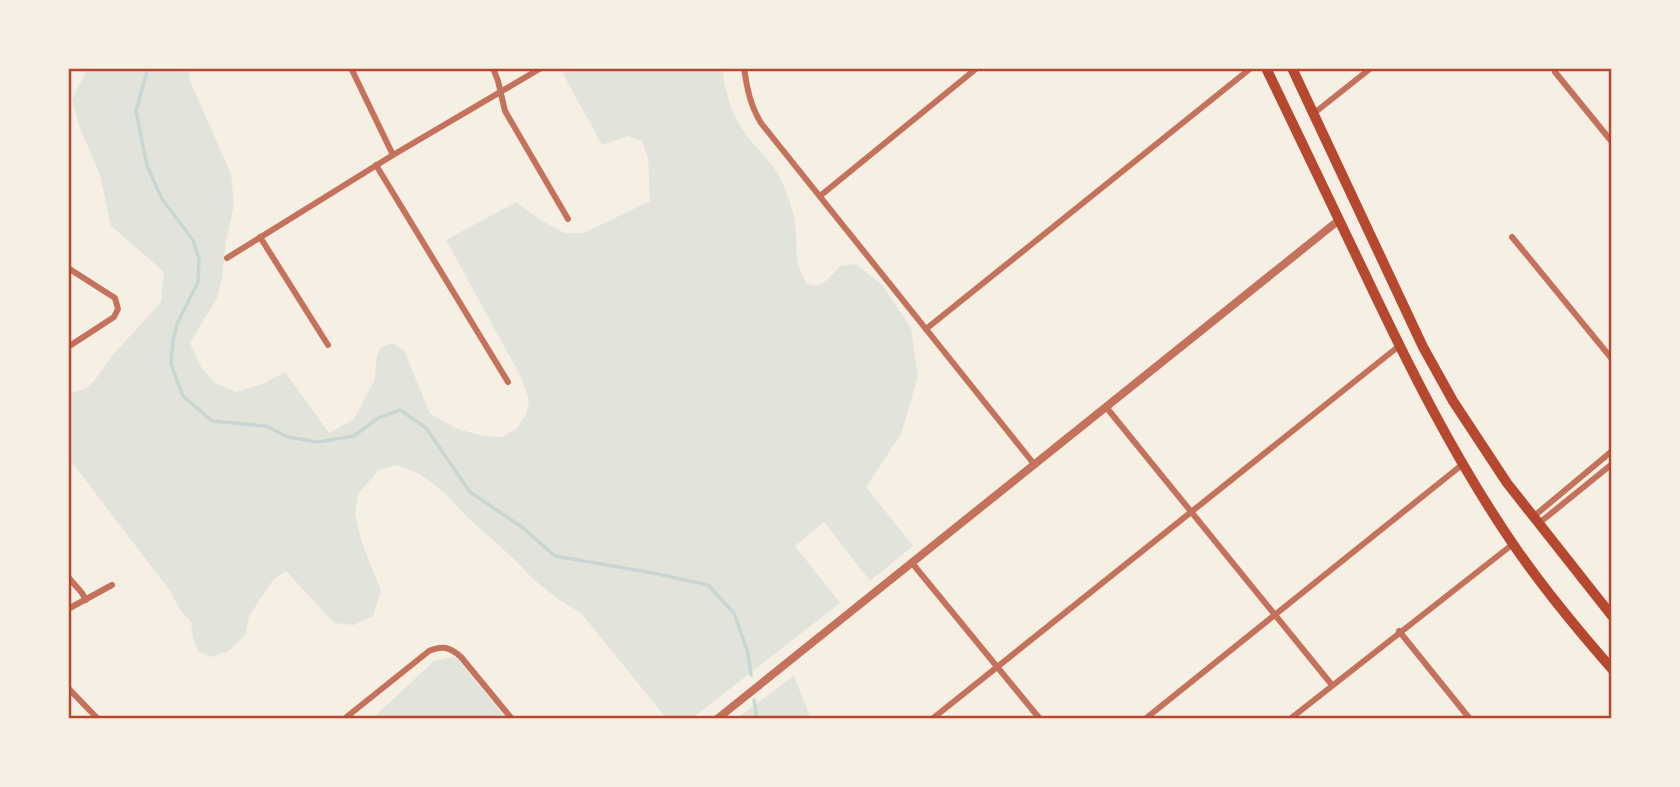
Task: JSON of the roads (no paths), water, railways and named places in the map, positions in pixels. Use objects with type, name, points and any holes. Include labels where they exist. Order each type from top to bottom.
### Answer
[{"type":"main road","points":[[1266,68],[1399,346],[1463,464],[1513,544],[1558,605],[1612,669]]},
{"type":"main road","points":[[1292,68],[1438,376],[1475,437],[1535,520],[1612,616]]},
{"type":"street","points":[[351,68],[393,155]]},
{"type":"street","points":[[493,68],[505,111],[568,219]]},
{"type":"street","points":[[227,258],[393,155],[541,68]]},
{"type":"street","points":[[744,68],[748,95],[761,122],[1034,464]]},
{"type":"street","points":[[820,197],[977,68]]},
{"type":"street","points":[[926,329],[1251,68]]},
{"type":"street","points":[[1313,114],[1371,68]]},
{"type":"street","points":[[1555,72],[1612,142]]},
{"type":"street","points":[[376,166],[508,382]]},
{"type":"street","points":[[717,719],[1339,220]]},
{"type":"street","points":[[260,237],[328,345]]},
{"type":"street","points":[[1513,237],[1612,359]]},
{"type":"street","points":[[68,268],[115,299],[118,309],[114,317],[68,347]]},
{"type":"street","points":[[932,719],[1399,346]]},
{"type":"street","points":[[1106,407],[1332,685]]},
{"type":"street","points":[[1535,520],[1612,451]]},
{"type":"street","points":[[1145,719],[1463,464]]},
{"type":"street","points":[[1535,520],[1612,464]]},
{"type":"street","points":[[1290,719],[1513,544]]},
{"type":"street","points":[[912,563],[1040,719]]},
{"type":"street","points":[[68,577],[86,600]]},
{"type":"street","points":[[68,609],[112,585]]},
{"type":"street","points":[[1399,631],[1470,719]]},
{"type":"street","points":[[344,719],[429,651],[444,647],[461,656],[512,719]]},
{"type":"street","points":[[68,688],[98,719]]},
{"type":"waterway","points":[[148,68],[136,111],[147,166],[162,199],[193,240],[199,259],[198,282],[177,324],[173,341],[171,364],[183,396],[212,421],[266,426],[288,437],[318,442],[354,436],[378,418],[400,410],[426,428],[470,492],[522,527],[555,556],[708,585],[734,613],[748,653],[751,675]]},
{"type":"waterway","points":[[754,700],[757,719]]}]
